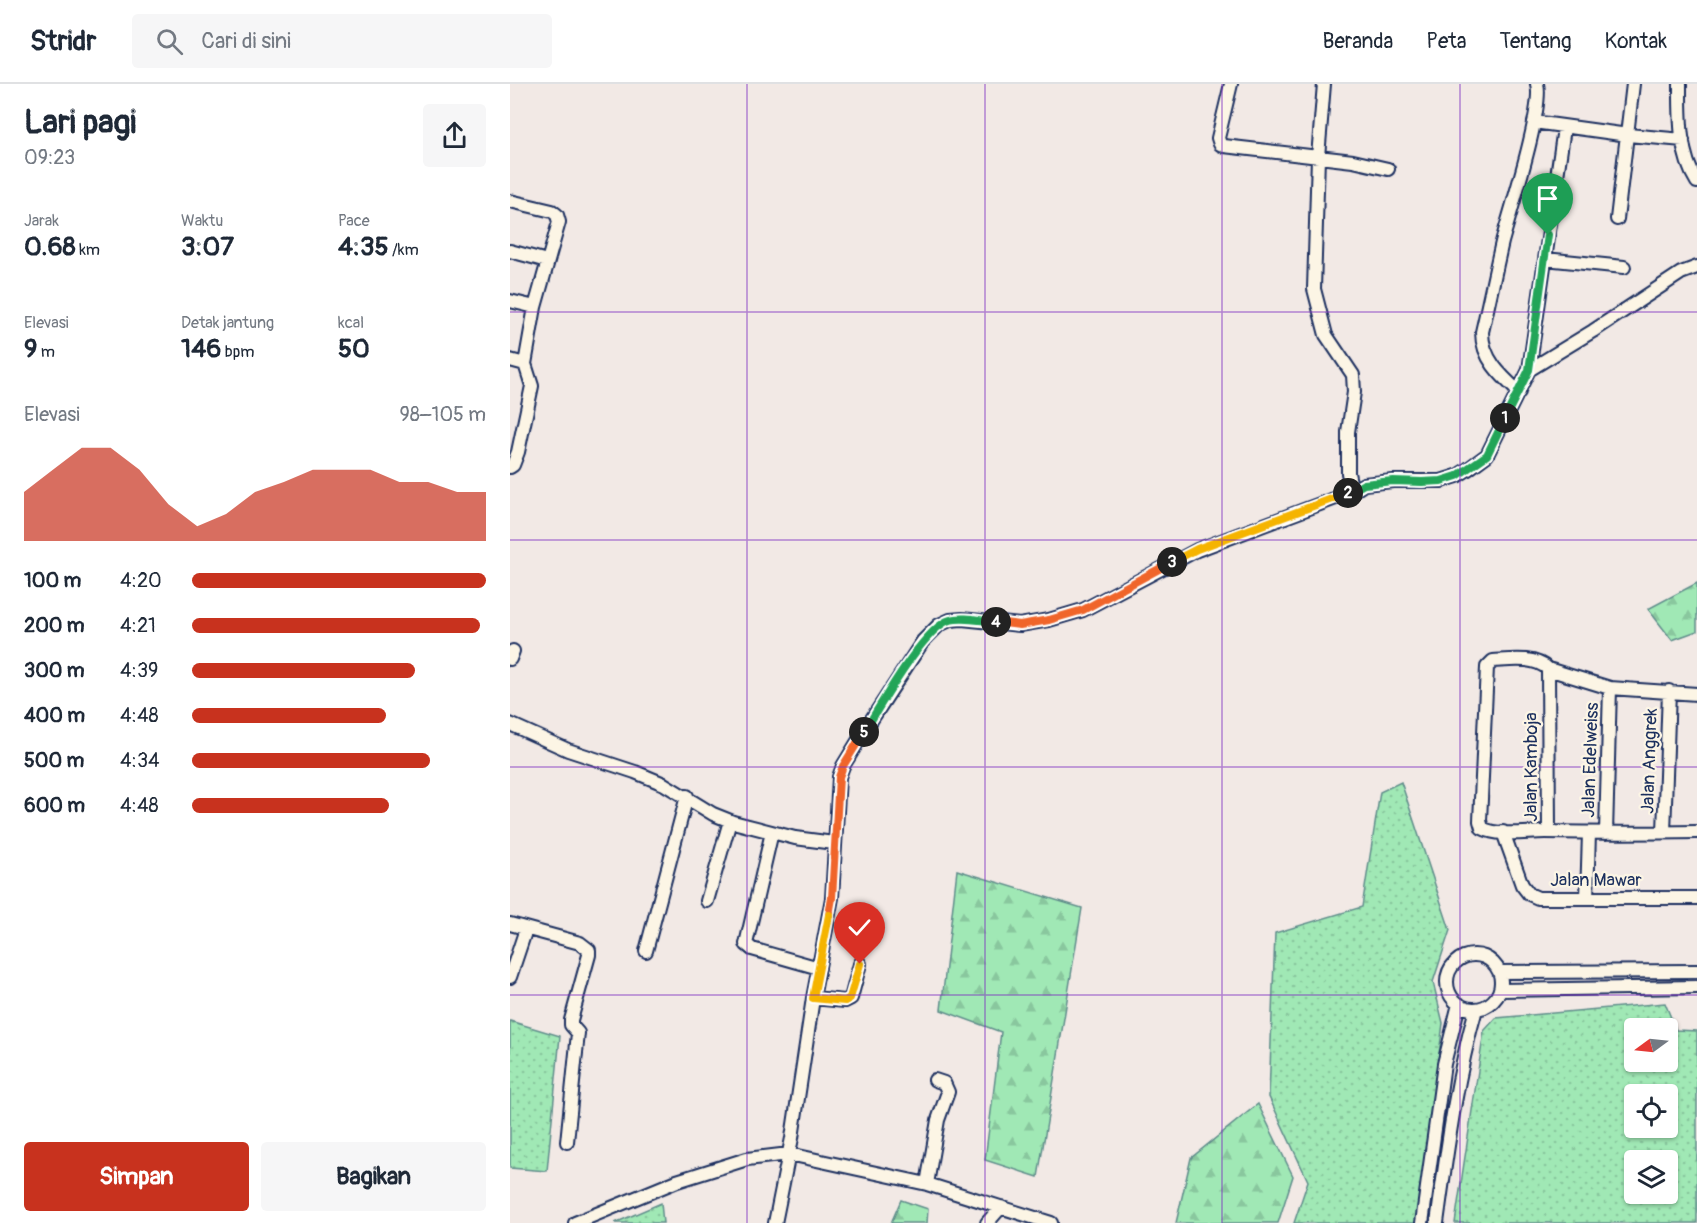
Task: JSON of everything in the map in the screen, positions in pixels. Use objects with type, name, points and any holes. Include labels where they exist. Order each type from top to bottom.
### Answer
[{"type":"street","points":[[1230,84],[1218,138],[1221,144],[1230,148],[1353,161],[1388,169]]},
{"type":"street","points":[[1324,84],[1318,157],[1314,289],[1326,334],[1353,375],[1354,392],[1348,432],[1348,473],[1352,492]]},
{"type":"street","points":[[1519,392],[1502,377],[1490,360],[1482,345],[1482,332],[1502,243],[1534,122],[1539,93],[1537,84]]},
{"type":"street","points":[[1617,219],[1633,84]]},
{"type":"street","points":[[1680,84],[1683,140],[1689,164],[1697,182]]},
{"type":"street","points":[[1534,122],[1564,128],[1683,140]]},
{"type":"street","points":[[775,1223],[789,1154],[813,998],[832,898],[837,787],[843,766],[923,641],[939,625],[950,620],[962,619],[1020,625],[1049,620],[1083,610],[1197,549],[1352,492],[1364,484],[1393,481],[1441,481],[1457,476],[1487,455],[1529,370],[1564,128]]},
{"type":"street","points":[[510,201],[552,211],[557,215],[557,228],[535,307],[525,364],[532,386],[518,452],[510,467]]},
{"type":"street","points":[[510,251],[547,261]]},
{"type":"street","points":[[1545,259],[1624,267]]},
{"type":"street","points":[[1529,370],[1681,273],[1697,267]]},
{"type":"street","points":[[510,301],[535,307]]},
{"type":"street","points":[[510,360],[525,364]]},
{"type":"street","name":"Jalan Kamboja","points":[[1530,660],[1542,663],[1548,669],[1549,832],[1488,831],[1482,828],[1480,821],[1487,667],[1493,661],[1530,660]]},
{"type":"street","points":[[1548,669],[1610,688],[1697,694]]},
{"type":"street","name":"Jalan Edelweiss","points":[[1606,833],[1610,688]]},
{"type":"street","name":"Jalan Anggrek","points":[[1664,832],[1669,691]]},
{"type":"street","points":[[510,724],[568,750],[635,772],[671,787],[713,813],[730,820],[795,838],[834,843]]},
{"type":"street","points":[[646,951],[687,796]]},
{"type":"street","points":[[706,901],[730,820]]},
{"type":"street","points":[[772,832],[746,944],[752,950],[819,968]]},
{"type":"street","name":"Jalan Mawar","points":[[1503,832],[1522,885],[1529,894],[1538,898],[1697,898]]},
{"type":"street","points":[[1549,832],[1697,832]]},
{"type":"street","points":[[1587,898],[1589,833]]},
{"type":"street","points":[[510,924],[580,943],[589,950],[571,1020],[571,1025],[579,1033],[567,1142]]},
{"type":"street","points":[[510,977],[526,928]]},
{"type":"street","points":[[1469,955],[1483,956],[1494,964],[1499,972],[1500,990],[1492,1002],[1476,1009],[1459,1004],[1448,987],[1449,973],[1456,961],[1469,955]]},
{"type":"street","points":[[813,998],[845,1001],[850,998],[860,964]]},
{"type":"street","points":[[1499,972],[1697,971]]},
{"type":"street","points":[[1500,990],[1697,987]]},
{"type":"street","points":[[1422,1223],[1444,1064],[1459,1004]]},
{"type":"street","points":[[1437,1223],[1456,1089],[1476,1009]]},
{"type":"street","points":[[927,1184],[939,1120],[948,1092],[944,1083],[935,1080]]},
{"type":"street","points":[[575,1223],[687,1178],[747,1159],[789,1154],[927,1184],[1051,1223]]},
{"type":"street","points":[[987,1223],[1001,1207]]},
{"type":"green space","points":[[1697,583],[1697,631],[1672,640],[1648,609]]},
{"type":"green space","points":[[1401,782],[1450,930],[1433,982],[1443,1023],[1417,1223],[1294,1223],[1308,1181],[1269,1097],[1275,933],[1362,907],[1380,792]]},
{"type":"green space","points":[[957,870],[1082,908],[1038,1177],[985,1160],[1001,1032],[941,1010]]},
{"type":"green space","points":[[1665,1003],[1671,1018],[1624,1018],[1624,1072],[1678,1072],[1678,1030],[1697,1031],[1697,1223],[1455,1223],[1484,1031],[1496,1018]]},
{"type":"green space","points":[[510,1021],[560,1036],[547,1171],[510,1168]]},
{"type":"green space","points":[[1258,1104],[1293,1176],[1278,1223],[1176,1223],[1191,1158]]},
{"type":"green space","points":[[901,1200],[928,1209],[927,1223],[891,1223]]},
{"type":"green space","points":[[661,1203],[663,1223],[615,1223]]},
{"type":"route","points":[[860,964],[850,998],[845,1001],[813,998],[832,898],[839,777],[843,766],[868,725],[923,641],[939,625],[950,620],[962,619],[1020,625],[1049,620],[1083,610],[1122,587],[1197,549],[1227,540],[1352,492],[1364,484],[1393,481],[1441,481],[1457,476],[1468,469],[1487,455],[1529,370],[1548,235]]}]
